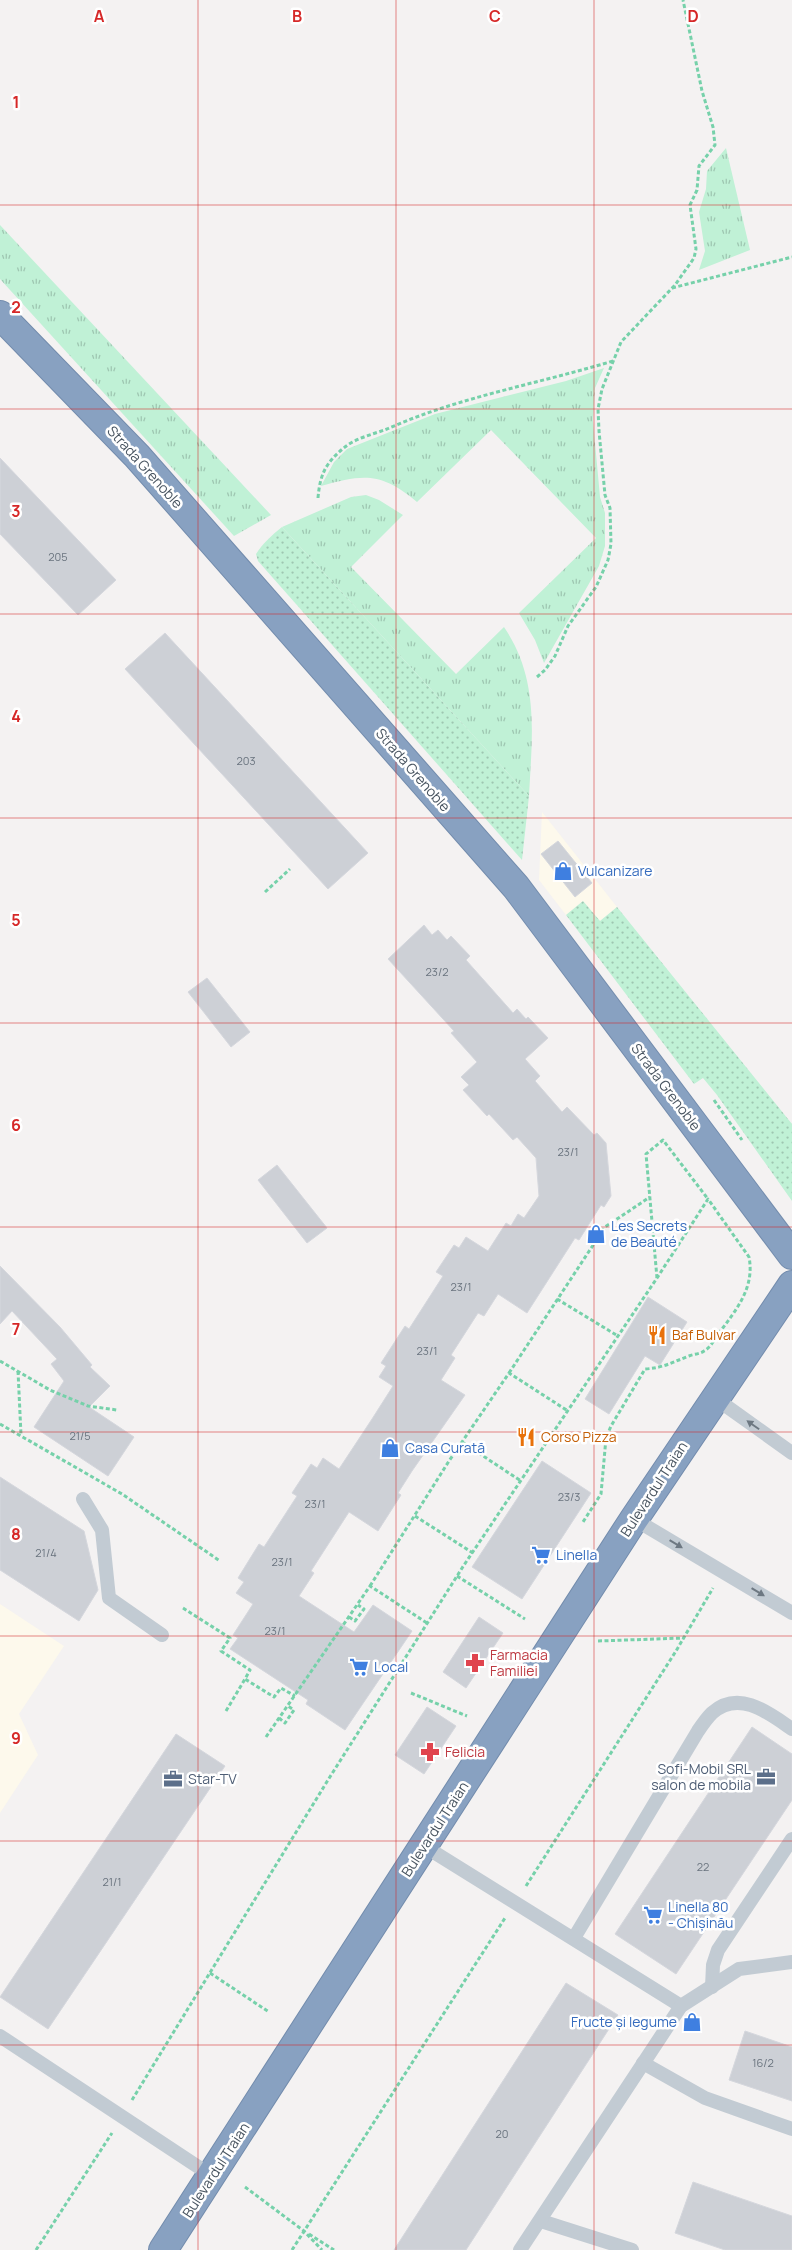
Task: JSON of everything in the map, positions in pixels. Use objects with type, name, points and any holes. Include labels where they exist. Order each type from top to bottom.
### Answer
[{"type":"highway","name":"Strada Grenoble","points":[[0,315],[137,456],[516,886],[792,1255]]},
{"type":"highway","name":"Bulevardul Traian","points":[[163,2250],[634,1519],[792,1284]]},
{"type":"lane","points":[[715,1398],[792,1453]]},
{"type":"lane","points":[[83,1499],[102,1530],[109,1598],[162,1635]]},
{"type":"lane","points":[[634,1519],[792,1613]]},
{"type":"lane","points":[[574,1938],[698,1731],[712,1712],[727,1705],[745,1702],[760,1707],[792,1729]]},
{"type":"lane","points":[[712,1987],[713,1965],[718,1950],[792,1839]]},
{"type":"lane","points":[[424,1846],[516,1901],[681,2006]]},
{"type":"lane","points":[[520,2250],[541,2221],[681,2006],[740,1970],[792,1962]]},
{"type":"lane","points":[[0,2036],[121,2118],[212,2176]]},
{"type":"lane","points":[[643,2063],[704,2098],[792,2128]]},
{"type":"lane","points":[[541,2221],[632,2250]]},
{"type":"path","points":[[537,677],[546,670],[555,656],[568,626],[596,587],[608,560],[611,544],[610,508],[604,480],[598,409],[602,389],[621,342],[672,288],[694,258],[696,249],[690,205],[698,190],[699,166],[715,145],[713,126],[702,91],[683,0]]},
{"type":"path","points":[[672,288],[792,257]]},
{"type":"path","points":[[318,498],[319,479],[327,464],[346,446],[426,412],[613,361]]},
{"type":"path","points":[[265,892],[290,869]]},
{"type":"path","points":[[583,1522],[601,1494],[606,1438],[611,1426],[645,1369],[661,1368],[705,1351],[743,1299],[748,1286],[751,1268],[749,1257],[663,1140],[646,1154],[657,1278]]},
{"type":"path","points":[[266,1737],[358,1605],[462,1442],[605,1227],[650,1197]]},
{"type":"path","points":[[36,2250],[121,2118],[328,1780],[457,1576],[708,1200]]},
{"type":"path","points":[[557,1299],[618,1336]]},
{"type":"path","points":[[0,1361],[50,1390],[88,1406],[117,1410]]},
{"type":"path","points":[[18,1371],[22,1436]]},
{"type":"path","points":[[509,1373],[568,1411]]},
{"type":"path","points":[[0,1424],[122,1494],[220,1561]]},
{"type":"path","points":[[462,1442],[521,1481]]},
{"type":"path","points":[[415,1516],[473,1553]]},
{"type":"path","points":[[292,2250],[684,1638],[723,1572]]},
{"type":"path","points":[[457,1576],[525,1619]]},
{"type":"path","points":[[370,1586],[427,1623]]},
{"type":"path","points":[[349,1617],[355,1621],[364,1609],[358,1605]]},
{"type":"path","points":[[183,1608],[230,1638],[221,1651],[250,1670],[226,1711]]},
{"type":"path","points":[[598,1640],[684,1638]]},
{"type":"path","points":[[245,1678],[274,1697],[282,1688],[294,1696]]},
{"type":"path","points":[[411,1692],[467,1716]]},
{"type":"path","points":[[279,1718],[285,1723],[294,1710],[288,1706]]},
{"type":"path","points":[[210,1973],[270,2012]]},
{"type":"path","points":[[245,2187],[334,2250]]},
{"type":"path","points":[[304,2230],[322,2250]]},
{"type":"shaded area","points":[[542,812],[617,907],[600,921],[583,901],[566,915],[539,880]]},
{"type":"shaded area","points":[[0,1604],[64,1646],[19,1714],[38,1755],[0,1813]]},
{"type":"green space","points":[[726,148],[750,250],[699,270],[705,251],[699,212],[706,189],[707,171]]},
{"type":"green space","points":[[0,225],[271,515],[234,536],[0,279]]},
{"type":"green space","points":[[604,368],[595,388],[593,421],[600,497],[605,513],[605,546],[599,566],[544,663],[535,640],[519,613],[596,538],[491,430],[417,502],[393,485],[372,478],[349,479],[321,486],[334,462],[347,449],[435,414],[566,381]]},
{"type":"green space","points":[[366,495],[379,500],[403,515],[351,567],[456,674],[504,627],[516,647],[524,667],[531,709],[529,796],[282,527],[351,497]]},
{"type":"green space","points":[[282,527],[529,796],[522,860],[258,561],[256,554],[268,539]]},
{"type":"green space","points":[[583,901],[600,921],[617,907],[792,1124],[792,1201],[717,1095],[703,1078],[694,1084],[566,915]]},
{"type":"building","points":[[0,458],[116,580],[78,615],[0,534]]},
{"type":"building","points":[[165,633],[368,853],[328,889],[125,669]]},
{"type":"building","points":[[558,841],[592,883],[575,897],[541,854]]},
{"type":"building","points":[[424,925],[432,935],[438,930],[447,940],[451,936],[470,956],[466,960],[513,1013],[517,1009],[526,1019],[528,1017],[548,1038],[525,1059],[540,1076],[535,1081],[562,1112],[567,1107],[594,1135],[597,1133],[606,1143],[611,1196],[604,1207],[601,1205],[579,1240],[575,1238],[527,1313],[498,1294],[484,1316],[478,1313],[451,1355],[455,1358],[441,1380],[465,1395],[412,1471],[398,1493],[401,1495],[378,1531],[349,1512],[311,1571],[314,1573],[299,1596],[354,1632],[373,1605],[412,1631],[345,1730],[306,1704],[308,1700],[230,1649],[238,1638],[233,1635],[253,1604],[236,1593],[244,1582],[238,1578],[259,1544],[264,1547],[297,1496],[292,1493],[311,1464],[317,1468],[323,1458],[339,1469],[372,1419],[393,1386],[379,1377],[386,1366],[381,1363],[405,1326],[409,1329],[443,1276],[436,1272],[454,1245],[459,1248],[466,1237],[488,1251],[506,1223],[511,1226],[518,1214],[524,1218],[539,1196],[536,1158],[517,1137],[513,1140],[489,1114],[487,1116],[463,1090],[469,1085],[461,1077],[477,1062],[451,1033],[454,1031],[388,959]]},
{"type":"building","points":[[207,978],[250,1032],[231,1047],[188,992]]},
{"type":"building","points":[[277,1165],[327,1228],[307,1243],[258,1180]]},
{"type":"building","points":[[0,1266],[60,1327],[92,1365],[90,1367],[110,1386],[89,1407],[134,1437],[108,1476],[34,1427],[64,1381],[51,1364],[57,1359],[12,1311],[0,1324]]},
{"type":"building","points":[[648,1297],[687,1322],[660,1365],[645,1356],[609,1414],[585,1399]]},
{"type":"building","points":[[542,1461],[591,1493],[522,1599],[472,1567]]},
{"type":"building","points":[[0,1477],[84,1531],[98,1590],[79,1621],[0,1570]]},
{"type":"building","points":[[479,1617],[503,1633],[466,1688],[443,1672]]},
{"type":"building","points":[[427,1707],[456,1726],[424,1774],[395,1755]]},
{"type":"building","points":[[752,1727],[792,1754],[792,1800],[676,1974],[615,1934]]},
{"type":"building","points":[[176,1734],[225,1766],[48,2029],[0,1997]]},
{"type":"building","points":[[566,1983],[618,2015],[466,2250],[394,2250]]},
{"type":"building","points":[[745,2031],[792,2047],[792,2101],[729,2080]]},
{"type":"building","points":[[693,2182],[792,2216],[792,2250],[725,2250],[675,2233]]},
{"type":"place","name":"Vulcanizare","points":[[563,871]]},
{"type":"place","name":"Les Secrets de Beauté","points":[[596,1234]]},
{"type":"place","name":"Baf Bulvar","points":[[657,1335]]},
{"type":"place","name":"Corso Pizza","points":[[526,1437]]},
{"type":"place","name":"Casa Curată","points":[[390,1448]]},
{"type":"place","name":"Linella","points":[[541,1555]]},
{"type":"place","name":"Farmacia Familiei","points":[[475,1663]]},
{"type":"place","name":"Local","points":[[359,1667]]},
{"type":"place","name":"Felicia","points":[[430,1752]]},
{"type":"place","name":"Sofi-Mobil SRL salon de mobila","points":[[766,1777]]},
{"type":"place","name":"Star-TV","points":[[173,1779]]},
{"type":"place","name":"Linella 80 - Chișinău","points":[[653,1915]]},
{"type":"place","name":"Fructe și legume","points":[[692,2022]]}]
